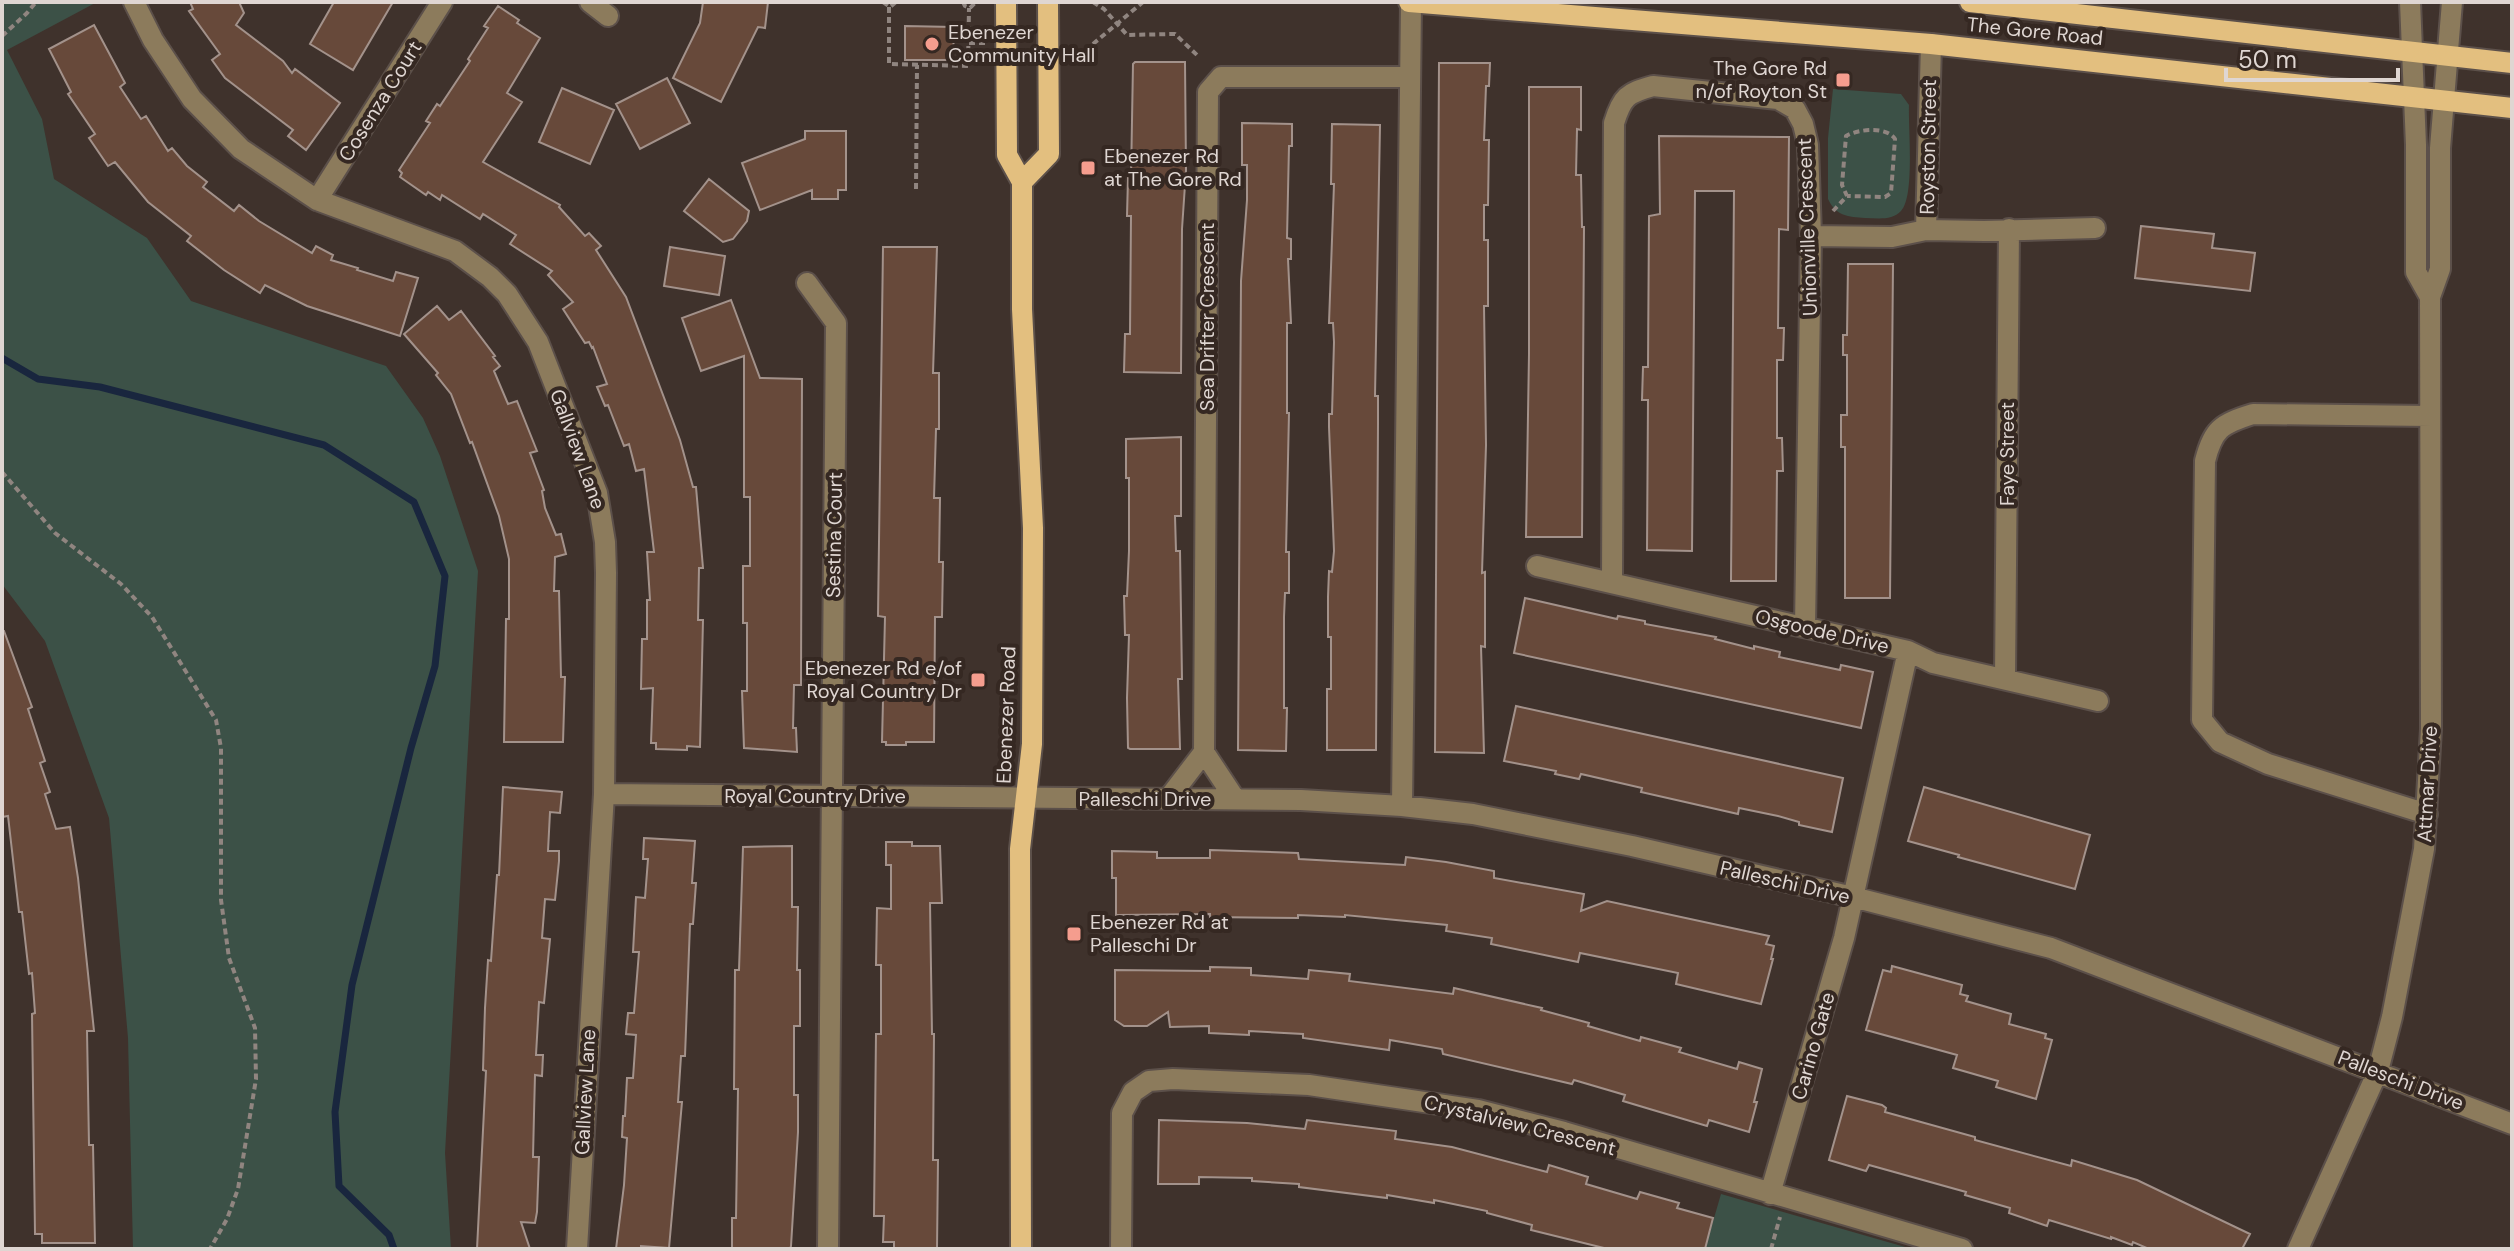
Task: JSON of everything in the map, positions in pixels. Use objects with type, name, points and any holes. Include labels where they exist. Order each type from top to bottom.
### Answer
[{"type":"main road","name":"Ebenezer Road","points":[[1006,2],[1007,155],[1022,182],[1022,309],[1033,528],[1032,744],[1020,849],[1021,1249]]},
{"type":"main road","points":[[1022,182],[1049,154],[1048,2]]},
{"type":"main road","name":"The Gore Road","points":[[1410,2],[1931,44],[2512,108]]},
{"type":"main road","name":"The Gore Road","points":[[1970,2],[2512,63]]},
{"type":"street","name":"Gallview Lane","points":[[134,2],[172,71],[209,117],[260,164],[317,200],[436,242],[471,262],[507,294],[538,342],[597,493],[606,573],[604,794],[577,1249]]},
{"type":"street","name":"Cosenza Court","points":[[317,200],[442,2]]},
{"type":"street","points":[[590,2],[608,16]]},
{"type":"street","points":[[1402,806],[1410,2]]},
{"type":"street","name":"Attmar Drive","points":[[2410,2],[2416,272],[2430,297]]},
{"type":"street","name":"Attmar Drive","points":[[2298,1249],[2378,1071],[2392,1017],[2424,849],[2431,729],[2430,297],[2440,269],[2440,148],[2452,2]]},
{"type":"street","name":"Royston Street","points":[[1811,236],[1892,237],[1926,230],[1931,44]]},
{"type":"street","name":"Sea Drifter Crescent","points":[[1204,752],[1208,92],[1221,77],[1410,77]]},
{"type":"street","name":"Unionville Crescent","points":[[1612,582],[1614,123],[1620,103],[1633,91],[1653,86],[1778,99],[1795,109],[1803,124],[1808,145],[1811,236],[1805,627]]},
{"type":"street","points":[[1926,230],[2095,228]]},
{"type":"street","name":"Faye Street","points":[[2005,678],[2009,229]]},
{"type":"street","name":"Sestina Court","points":[[807,283],[836,323],[831,797]]},
{"type":"street","points":[[2427,814],[2268,764],[2220,742],[2202,720],[2202,705],[2205,461],[2211,437],[2227,422],[2253,414],[2430,416]]},
{"type":"street","name":"Osgoode Drive","points":[[1537,566],[1908,651],[1853,897]]},
{"type":"street","points":[[1908,651],[1933,663],[2098,701]]},
{"type":"street","points":[[1168,799],[1204,752],[1235,799]]},
{"type":"street","name":"Royal Country Drive","points":[[604,794],[1026,798]]},
{"type":"street","points":[[828,1249],[831,797]]},
{"type":"street","name":"Palleschi Drive","points":[[1026,798],[1235,799],[1402,806],[1473,814],[1516,823],[1853,897],[2051,948],[2512,1124]]},
{"type":"street","name":"Carino Gate","points":[[1770,1194],[1853,897]]},
{"type":"street","name":"Crystalview Crescent","points":[[1121,1249],[1122,1113],[1133,1092],[1149,1081],[1173,1079],[1309,1085],[1465,1108],[1564,1132],[1962,1249]]},
{"type":"path","points":[[2,36],[36,2]]},
{"type":"path","points":[[883,2],[889,7]]},
{"type":"path","points":[[889,7],[896,2]]},
{"type":"path","points":[[889,7],[889,64],[968,66],[969,8],[963,2]]},
{"type":"path","points":[[969,8],[976,2]]},
{"type":"path","points":[[1093,2],[1104,9],[1127,35],[1175,34],[1198,56]]},
{"type":"path","points":[[1093,44],[1143,2]]},
{"type":"path","points":[[969,43],[988,44]]},
{"type":"path","points":[[916,189],[917,65]]},
{"type":"path","points":[[1833,211],[1847,196],[1885,197],[1891,193],[1895,139],[1891,133],[1853,132],[1846,136],[1842,185],[1847,196]]},
{"type":"path","points":[[2,472],[55,533],[121,584],[152,617],[216,720],[221,748],[221,900],[229,958],[255,1028],[256,1079],[238,1189],[227,1219],[210,1249]]},
{"type":"path","points":[[1771,1249],[1781,1214]]},
{"type":"green space","points":[[2,2],[97,2],[7,50],[42,119],[54,179],[147,238],[191,301],[386,366],[423,418],[440,456],[478,571],[445,1153],[451,1249],[133,1249],[128,1038],[109,818],[45,641],[2,584]]},
{"type":"green space","points":[[1833,89],[1901,94],[1909,105],[1908,192],[1901,211],[1889,218],[1848,216],[1835,209],[1828,199],[1828,138]]},
{"type":"green space","points":[[1721,1194],[1912,1249],[1705,1249]]},
{"type":"building","points":[[190,2],[239,2],[244,13],[236,25],[283,61],[292,73],[295,69],[340,103],[306,150],[288,136],[293,130],[225,78],[212,60],[220,54],[189,11],[193,9]]},
{"type":"building","points":[[334,2],[393,2],[353,70],[310,44]]},
{"type":"building","points":[[703,2],[768,2],[765,28],[758,27],[721,102],[673,78],[700,23]]},
{"type":"building","points":[[498,6],[540,38],[507,93],[522,102],[483,162],[560,205],[585,236],[589,233],[601,246],[596,250],[626,297],[680,440],[693,487],[696,487],[703,568],[699,568],[698,620],[703,620],[700,747],[687,746],[687,750],[656,749],[656,743],[651,743],[653,688],[641,689],[642,639],[647,639],[647,600],[650,600],[647,552],[654,552],[644,469],[636,471],[629,444],[624,446],[608,405],[605,406],[597,387],[607,384],[593,347],[589,342],[585,343],[563,309],[573,302],[548,275],[552,271],[510,244],[516,235],[483,214],[480,219],[442,195],[440,200],[428,192],[426,195],[400,177],[402,173],[399,170],[430,123],[426,121],[437,104],[440,106],[470,61],[468,59],[488,28],[484,26]]},
{"type":"building","points":[[94,25],[125,83],[120,87],[141,119],[146,116],[168,151],[172,148],[187,166],[207,182],[203,187],[234,211],[239,205],[312,253],[316,246],[333,255],[331,260],[393,281],[396,272],[418,278],[400,336],[307,306],[265,285],[260,293],[187,241],[191,236],[148,202],[115,162],[108,166],[89,138],[95,134],[68,94],[71,92],[49,49]]},
{"type":"building","name":"Ebenezer Community Hall","points":[[905,26],[954,27],[953,60],[905,60]]},
{"type":"building","points":[[1135,62],[1185,62],[1181,373],[1124,372],[1125,334],[1130,334],[1131,216],[1127,216]]},
{"type":"building","points":[[1439,63],[1490,63],[1484,140],[1489,140],[1488,205],[1484,205],[1484,240],[1488,240],[1488,306],[1484,306],[1486,445],[1482,573],[1485,572],[1485,647],[1481,646],[1484,753],[1435,752]]},
{"type":"building","points":[[667,78],[690,123],[640,149],[616,104]]},
{"type":"building","points":[[1529,87],[1581,87],[1581,130],[1577,129],[1576,175],[1581,175],[1584,227],[1582,537],[1526,537]]},
{"type":"building","points":[[562,88],[614,110],[590,164],[539,142]]},
{"type":"building","points":[[1242,123],[1292,124],[1287,238],[1291,239],[1291,259],[1288,259],[1291,323],[1287,323],[1286,552],[1289,552],[1289,593],[1285,593],[1284,617],[1286,751],[1238,750],[1241,281],[1247,200],[1247,165],[1242,165]]},
{"type":"building","points":[[1332,124],[1380,125],[1375,396],[1378,396],[1376,750],[1327,750],[1327,689],[1331,689],[1328,597],[1334,551],[1329,427],[1334,342],[1333,323],[1329,323],[1334,184],[1331,184]]},
{"type":"building","points":[[805,131],[846,131],[846,190],[838,190],[838,199],[812,199],[812,190],[760,210],[742,163],[805,139]]},
{"type":"building","points":[[1659,136],[1789,137],[1788,230],[1779,229],[1778,328],[1784,328],[1783,360],[1777,360],[1777,438],[1782,438],[1783,471],[1777,471],[1776,581],[1731,581],[1734,191],[1695,191],[1692,551],[1647,550],[1648,400],[1642,400],[1643,367],[1648,367],[1649,216],[1660,214]]},
{"type":"building","points":[[709,179],[749,211],[747,221],[733,239],[723,242],[684,211]]},
{"type":"building","points":[[2141,226],[2214,234],[2212,248],[2255,253],[2250,291],[2135,278]]},
{"type":"building","points":[[670,247],[725,256],[719,295],[664,286]]},
{"type":"building","points":[[883,247],[937,247],[933,373],[939,373],[939,429],[936,429],[934,498],[940,498],[942,617],[935,617],[934,742],[906,742],[906,745],[886,745],[882,742],[885,617],[878,616]]},
{"type":"building","points":[[1848,264],[1893,264],[1890,598],[1845,598],[1845,447],[1841,447],[1841,415],[1847,415],[1847,355],[1843,355],[1843,335],[1847,335]]},
{"type":"building","points":[[731,300],[760,378],[802,379],[801,685],[794,685],[793,728],[796,728],[797,752],[744,748],[742,691],[747,691],[747,623],[743,623],[743,566],[750,566],[750,497],[744,497],[744,356],[701,371],[682,318]]},
{"type":"building","points":[[437,306],[449,320],[461,311],[495,356],[500,366],[494,371],[508,404],[517,401],[537,451],[530,453],[544,490],[545,508],[556,535],[561,534],[566,554],[555,557],[554,591],[559,591],[561,677],[565,677],[563,742],[504,742],[509,559],[499,516],[451,394],[436,375],[438,373],[404,334]]},
{"type":"building","points":[[1181,437],[1181,516],[1175,516],[1176,551],[1180,551],[1180,749],[1130,749],[1127,698],[1129,635],[1125,635],[1124,596],[1127,596],[1129,551],[1126,439]]},
{"type":"building","points":[[1525,598],[1716,637],[1754,649],[1754,646],[1780,652],[1779,657],[1840,670],[1841,665],[1873,672],[1861,728],[1514,653]]},
{"type":"building","points":[[2,631],[32,707],[28,709],[45,761],[40,763],[50,792],[45,794],[56,829],[70,827],[78,878],[94,1031],[87,1031],[95,1243],[42,1243],[42,1234],[35,1234],[32,1014],[35,1013],[32,973],[29,974],[22,912],[19,912],[8,816],[2,817]]},
{"type":"building","points":[[1516,706],[1843,778],[1832,832],[1799,825],[1799,822],[1778,816],[1739,808],[1738,814],[1641,792],[1642,788],[1581,774],[1579,779],[1555,774],[1556,771],[1504,761]]},
{"type":"building","points":[[503,787],[562,792],[560,813],[550,812],[548,851],[559,851],[559,861],[555,900],[545,899],[542,938],[550,939],[544,1003],[539,1002],[536,1055],[543,1055],[542,1076],[535,1075],[533,1157],[539,1157],[537,1212],[535,1223],[521,1222],[530,1249],[477,1249],[486,1071],[483,1070],[485,1008],[499,875]]},
{"type":"building","points":[[1924,787],[2090,835],[2075,889],[1908,841]]},
{"type":"building","points":[[644,838],[695,841],[692,883],[696,883],[693,924],[690,924],[685,1056],[681,1056],[678,1102],[682,1102],[669,1248],[641,1246],[641,1249],[616,1249],[627,1138],[622,1137],[623,1116],[627,1078],[633,1078],[636,1035],[626,1034],[628,1013],[634,1013],[639,952],[633,952],[636,897],[645,898],[648,859],[643,859]]},
{"type":"building","points":[[886,842],[940,846],[942,903],[930,903],[934,1034],[933,1160],[938,1160],[937,1249],[894,1249],[894,1242],[883,1242],[884,1216],[874,1216],[876,1034],[881,1034],[881,965],[876,965],[877,908],[891,909],[891,865],[886,865]]},
{"type":"building","points":[[792,846],[792,907],[798,907],[800,1026],[794,1026],[794,1095],[798,1095],[798,1132],[791,1246],[790,1249],[732,1249],[732,1218],[736,1218],[738,1089],[734,1089],[735,970],[739,970],[743,847]]},
{"type":"building","points":[[1210,850],[1298,853],[1299,859],[1405,865],[1406,857],[1494,871],[1494,878],[1584,894],[1581,911],[1607,901],[1769,936],[1766,944],[1774,946],[1773,959],[1761,1004],[1676,984],[1678,973],[1580,953],[1578,962],[1491,944],[1492,938],[1446,931],[1447,925],[1345,915],[1298,915],[1298,918],[1210,917],[1210,914],[1116,915],[1112,851],[1157,852],[1157,858],[1210,858]]},
{"type":"building","points":[[1892,966],[1962,985],[1960,994],[1968,996],[1966,1001],[2011,1014],[2009,1024],[2046,1034],[2045,1038],[2052,1040],[2036,1099],[1996,1087],[1998,1081],[1953,1068],[1957,1055],[1866,1030],[1883,970],[1891,972]]},
{"type":"building","points":[[1210,967],[1251,968],[1251,975],[1308,979],[1309,970],[1350,974],[1349,981],[1453,994],[1454,988],[1542,1008],[1589,1023],[1588,1026],[1640,1041],[1641,1037],[1681,1048],[1679,1052],[1737,1069],[1739,1062],[1762,1069],[1749,1132],[1709,1120],[1707,1126],[1623,1101],[1625,1095],[1574,1080],[1572,1084],[1443,1054],[1442,1049],[1390,1040],[1389,1050],[1303,1038],[1303,1034],[1249,1031],[1249,1035],[1209,1033],[1209,1026],[1170,1027],[1168,1012],[1147,1026],[1124,1026],[1115,1020],[1115,970],[1210,971]]},
{"type":"building","points":[[1847,1096],[1882,1105],[1886,1108],[1885,1112],[1975,1137],[1975,1140],[2071,1166],[2072,1160],[2137,1180],[2250,1234],[2242,1249],[2149,1249],[2049,1220],[2047,1226],[2009,1213],[2010,1208],[1965,1195],[1966,1192],[1869,1165],[1866,1171],[1829,1160]]},
{"type":"building","points":[[1159,1120],[1247,1123],[1305,1129],[1307,1120],[1396,1131],[1395,1139],[1452,1147],[1547,1172],[1549,1165],[1588,1177],[1586,1184],[1637,1199],[1640,1192],[1679,1203],[1677,1208],[1713,1218],[1705,1249],[1608,1249],[1531,1230],[1532,1225],[1487,1211],[1434,1200],[1434,1203],[1387,1195],[1387,1198],[1299,1187],[1299,1184],[1252,1181],[1252,1178],[1199,1177],[1199,1184],[1158,1184]]},
{"type":"waterway","points":[[2,358],[38,379],[100,387],[324,445],[414,502],[445,576],[435,666],[411,748],[352,985],[335,1112],[339,1186],[389,1235],[394,1249]]},
{"type":"place","name":"Ebenezer Community Hall","points":[[932,44]]},
{"type":"place","name":"The Gore Rd n/of Royton St","points":[[1843,80]]},
{"type":"place","name":"Ebenezer Rd at The Gore Rd","points":[[1088,168]]},
{"type":"place","name":"Ebenezer Rd e/of Royal Country Dr","points":[[978,680]]},
{"type":"place","name":"Ebenezer Rd at Palleschi Dr","points":[[1074,934]]}]
